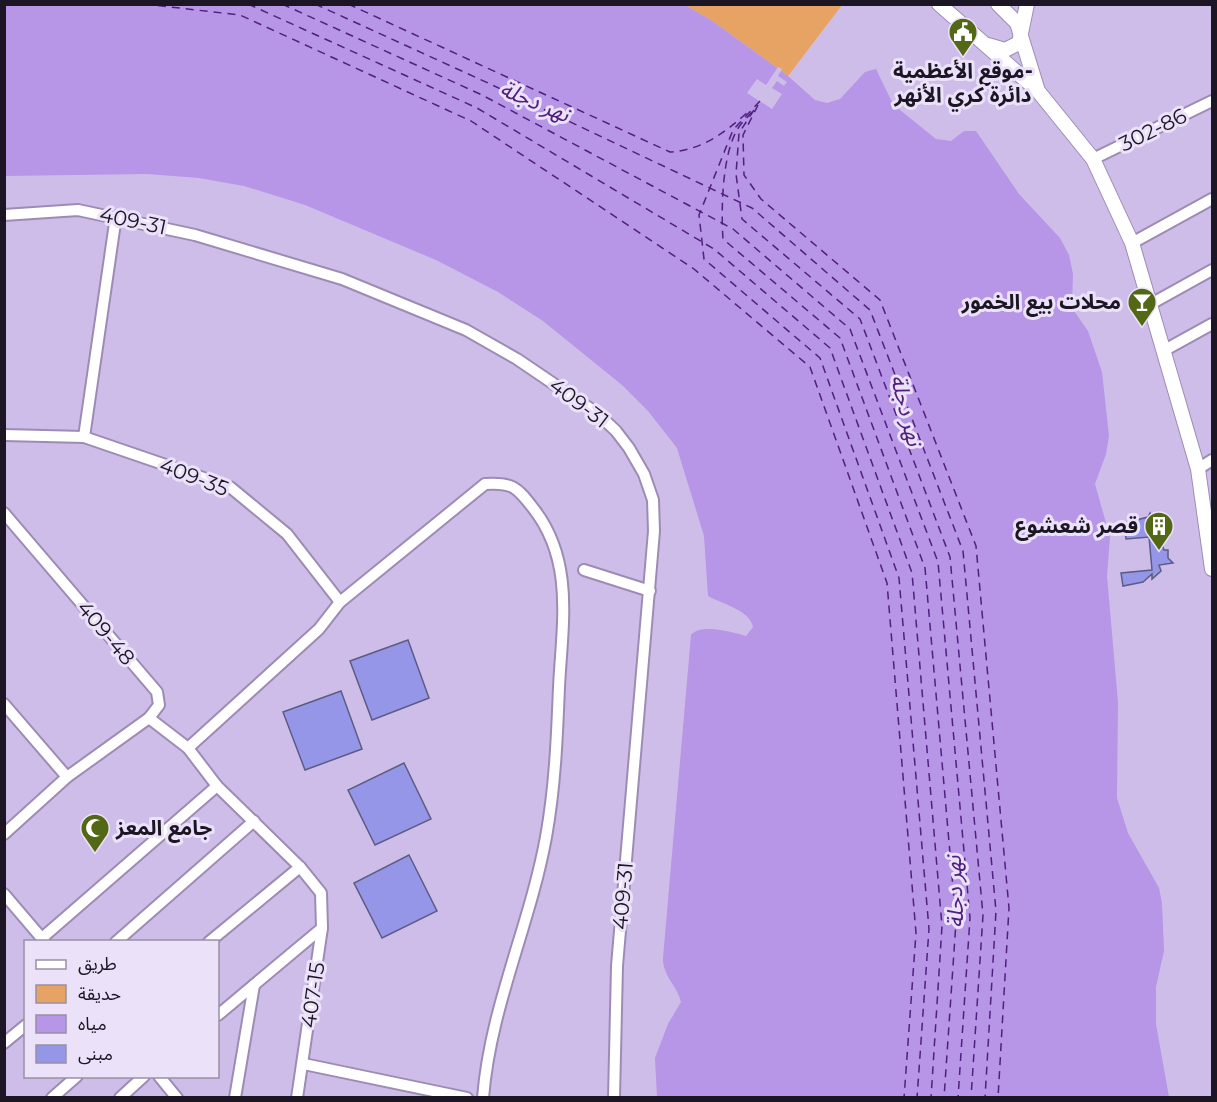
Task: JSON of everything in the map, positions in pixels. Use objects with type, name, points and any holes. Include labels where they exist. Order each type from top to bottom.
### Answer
[{"type":"street","points":[[939,4],[1038,91],[1093,159],[1132,243],[1198,469],[1212,569]]},
{"type":"street","points":[[998,4],[1008,11],[1023,33],[1038,91]]},
{"type":"street","points":[[988,45],[1010,49],[1019,43],[1023,33],[1027,4]]},
{"type":"street","name":"302-86","points":[[1093,159],[1212,102]]},
{"type":"street","points":[[1132,243],[1212,199]]},
{"type":"street","name":"409-31","points":[[4,215],[78,210],[116,216],[237,247],[342,279],[466,330],[517,359],[598,414],[629,447],[644,474],[653,500],[654,531],[617,966],[614,1098]]},
{"type":"street","points":[[84,437],[116,216]]},
{"type":"street","points":[[1149,305],[1212,270]]},
{"type":"street","points":[[1163,351],[1212,324]]},
{"type":"street","name":"409-35","points":[[4,435],[84,437],[230,487],[287,534],[340,602]]},
{"type":"street","points":[[1198,469],[1212,460]]},
{"type":"street","points":[[188,748],[319,629],[340,602],[485,484],[501,483],[518,489],[552,536],[560,563],[564,621],[555,782],[546,840],[498,1014],[483,1098]]},
{"type":"street","name":"409-48","points":[[4,513],[157,692],[159,705],[149,718]]},
{"type":"street","points":[[584,570],[650,591]]},
{"type":"street","points":[[4,704],[67,777]]},
{"type":"street","points":[[4,834],[67,777],[149,718],[188,748],[217,786],[300,867],[211,940]]},
{"type":"street","points":[[4,894],[43,940],[217,786]]},
{"type":"street","points":[[118,940],[254,821]]},
{"type":"street","name":"407-15","points":[[297,1098],[304,1064],[322,928],[321,892],[300,867]]},
{"type":"street","points":[[219,1014],[322,928]]},
{"type":"street","points":[[235,1098],[254,985]]},
{"type":"street","points":[[4,1043],[24,1027]]},
{"type":"street","points":[[304,1064],[467,1098]]},
{"type":"street","points":[[52,1098],[76,1078]]},
{"type":"street","points":[[120,1098],[143,1078]]},
{"type":"street","points":[[160,1078],[177,1098]]},
{"type":"green space","points":[[685,5],[842,5],[788,76],[711,20]]},
{"type":"water","name":"نهر دجلة","points":[[4,5],[685,5],[711,20],[788,76],[815,100],[827,103],[840,99],[865,72],[876,69],[891,100],[936,139],[951,141],[964,131],[976,131],[1019,194],[1060,238],[1069,255],[1073,274],[1072,308],[1088,331],[1102,372],[1109,436],[1106,454],[1095,484],[1110,537],[1107,576],[1118,702],[1117,798],[1128,833],[1159,888],[1162,903],[1164,951],[1156,987],[1156,1024],[1169,1097],[657,1097],[655,1058],[668,1024],[681,1002],[665,970],[663,958],[691,635],[695,631],[709,629],[746,636],[753,627],[747,616],[708,596],[704,536],[677,448],[648,411],[622,385],[543,321],[498,292],[436,260],[305,205],[244,186],[199,178],[147,174],[5,176]]},
{"type":"pier","points":[[778,67],[782,69],[778,76],[787,82],[784,86],[777,81],[772,88],[782,94],[772,109],[747,93],[757,79],[766,85]]},
{"type":"building","name":"قصر شعشوع","points":[[1150,513],[1164,550],[1168,550],[1168,558],[1173,563],[1159,565],[1161,571],[1152,579],[1152,574],[1143,582],[1123,586],[1121,573],[1152,570],[1149,537],[1126,539],[1124,523],[1148,517]]},
{"type":"building","points":[[408,640],[429,698],[372,720],[350,661]]},
{"type":"building","points":[[341,691],[362,749],[305,770],[283,712]]},
{"type":"building","points":[[404,763],[431,819],[375,845],[348,790]]},
{"type":"building","points":[[409,855],[437,911],[382,938],[354,883]]},
{"type":"ferry route","points":[[144,4],[240,15],[471,121],[694,269],[810,367],[887,583],[916,933],[904,1098]]},
{"type":"ferry route","points":[[248,4],[477,108],[714,249],[830,348],[912,573],[942,926],[931,1098]]},
{"type":"ferry route","points":[[282,4],[482,95],[733,229],[850,329],[938,562],[970,918],[958,1098]]},
{"type":"ferry route","points":[[315,4],[752,208],[870,310],[963,551],[996,911],[985,1098]]},
{"type":"ferry route","points":[[348,4],[670,152],[682,151],[703,144],[732,126],[750,110]]},
{"type":"ferry route","points":[[760,101],[733,130],[699,215],[704,259],[820,358],[899,578],[929,929],[917,1098]]},
{"type":"ferry route","points":[[758,105],[743,135],[744,175],[761,199],[880,300],[976,546],[1009,908],[998,1098]]},
{"type":"ferry route","points":[[754,110],[739,133],[736,174],[742,219],[860,319],[950,557],[983,915],[971,1098]]},
{"type":"ferry route","points":[[752,112],[737,130],[728,154],[722,213],[723,239],[840,338],[925,568],[956,922],[944,1098]]},
{"type":"place","name":"موقع الأعظمية- دائرة كري الأنهر","points":[[963,58]]},
{"type":"place","name":"محلات بيع الخمور","points":[[1142,328]]},
{"type":"place","name":"قصر شعشوع","points":[[1159,552]]},
{"type":"place","name":"جامع المعز","points":[[95,854]]}]
